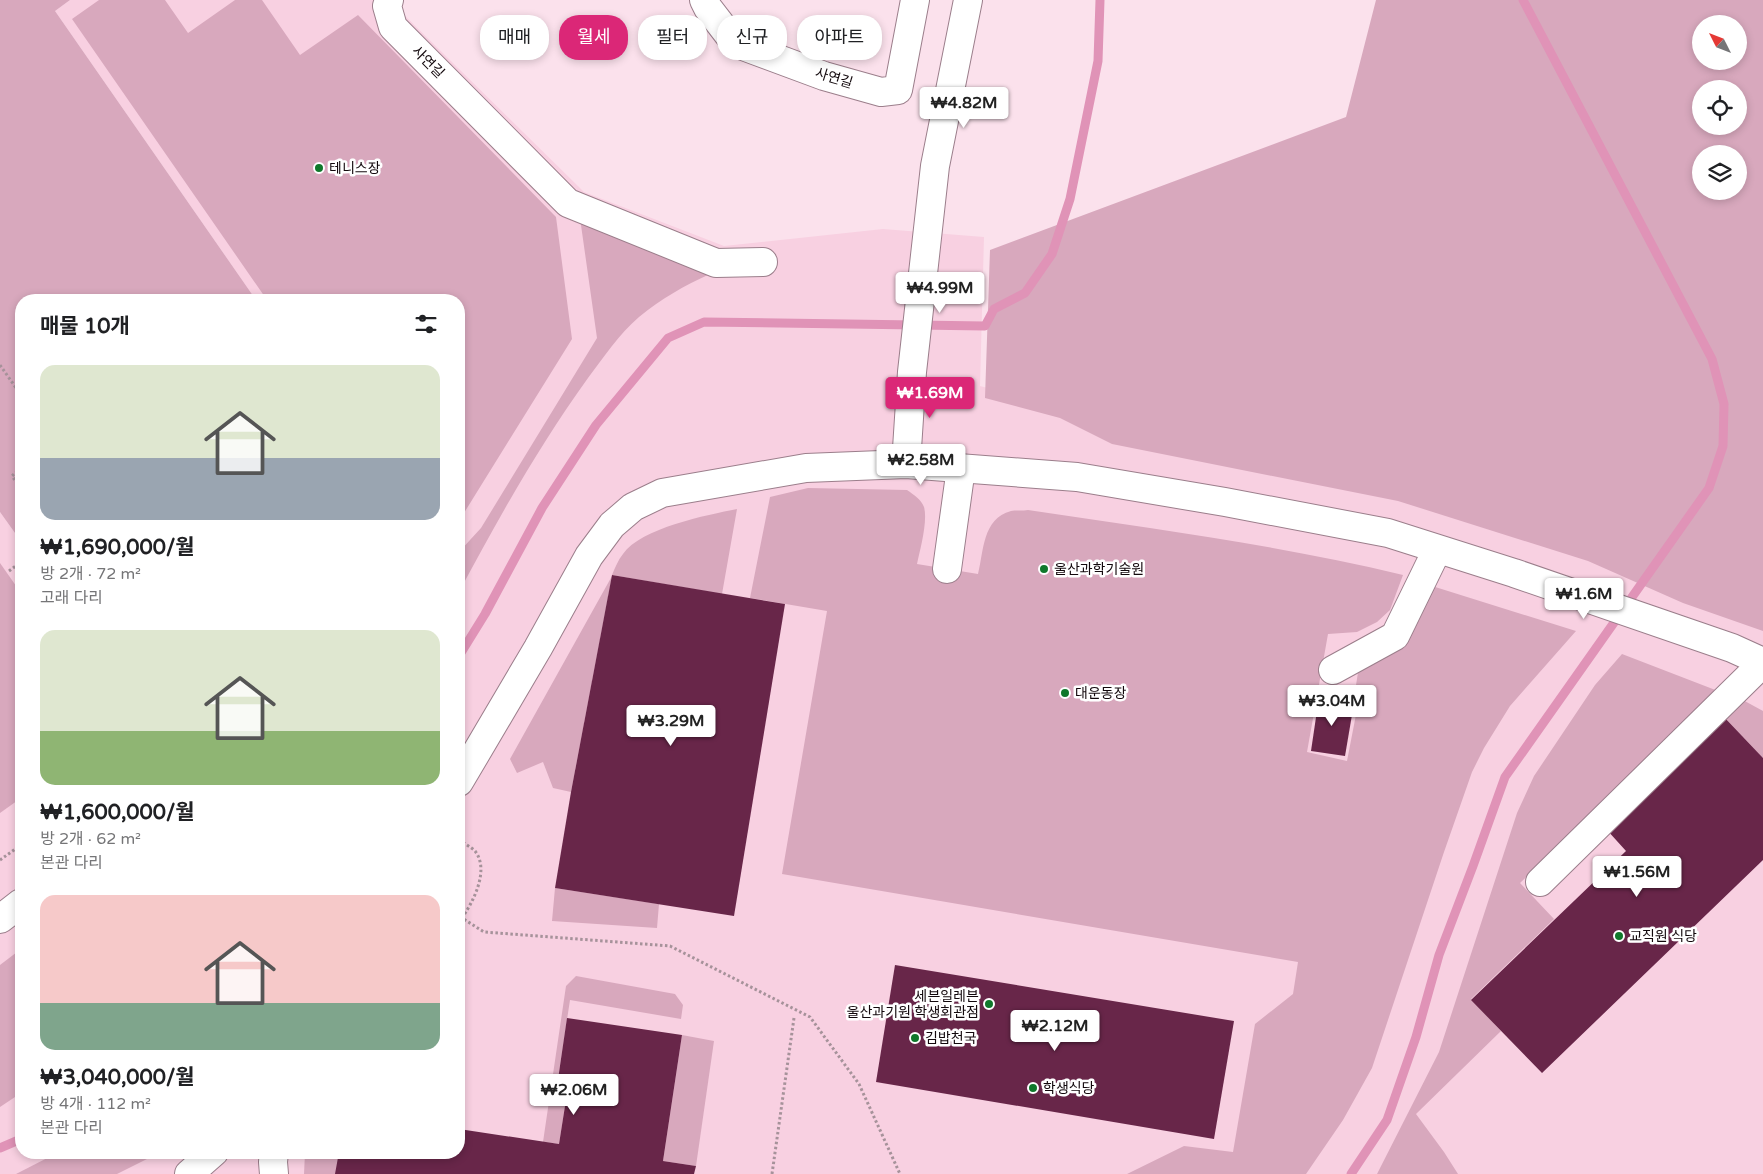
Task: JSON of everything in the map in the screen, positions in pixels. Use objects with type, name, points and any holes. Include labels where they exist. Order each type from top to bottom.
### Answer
[{"type":"street","name":"사연길","points":[[389,0],[387,6],[393,26],[568,202],[716,263],[763,262]]},
{"type":"street","name":"사연길","points":[[704,0],[735,43],[824,76],[881,92],[898,90],[914,0]]},
{"type":"street","points":[[906,464],[912,372],[935,166],[968,0]]},
{"type":"street","points":[[465,772],[538,648],[589,556],[612,525],[634,507],[662,493],[806,468],[906,464],[1077,477],[1225,502],[1388,534],[1514,573],[1732,648],[1763,663],[1540,882]]},
{"type":"street","points":[[947,569],[961,468]]},
{"type":"street","points":[[1333,670],[1396,636],[1437,550]]},
{"type":"street","points":[[0,919],[15,908]]},
{"type":"street","points":[[189,1174],[206,1159]]},
{"type":"street","points":[[273,1159],[274,1174]]},
{"type":"path","points":[[0,365],[15,386]]},
{"type":"path","points":[[9,571],[15,566]]},
{"type":"path","points":[[465,844],[475,851],[480,864],[480,880],[475,896],[465,913]]},
{"type":"path","points":[[0,860],[15,849]]},
{"type":"path","points":[[465,920],[484,932],[670,946],[810,1017],[859,1084],[900,1174]]},
{"type":"path","points":[[772,1174],[794,1018]]},
{"type":"shaded area","points":[[0,0],[70,0],[55,11],[252,294],[15,294],[15,533],[0,512]]},
{"type":"shaded area","name":"울산과학기술원","points":[[70,0],[389,0],[584,192],[724,246],[883,229],[984,237],[980,386],[1392,489],[1763,621],[1763,1174],[0,1174],[0,512],[15,533],[15,1159],[465,1159],[465,294],[252,294],[55,11]]},
{"type":"shaded area","name":"테니스장","points":[[99,0],[165,0],[188,33],[235,0],[262,0],[300,55],[358,15],[556,217],[572,339],[465,511],[465,294],[263,294],[72,19]]},
{"type":"shaded area","points":[[1376,0],[1763,0],[1763,631],[1683,603],[1588,561],[1398,501],[1112,444],[1060,418],[985,398],[990,250],[1346,117]]},
{"type":"shaded area","points":[[580,218],[710,274],[656,304],[632,324],[612,346],[570,404],[536,456],[465,581],[465,545],[481,528],[597,338]]},
{"type":"shaded area","points":[[808,488],[907,490],[921,502],[925,513],[923,536],[917,564],[978,574],[983,546],[989,528],[994,521],[1011,511],[1028,510],[1263,546],[1403,575],[1390,610],[1377,622],[1357,632],[1328,634],[1307,752],[1347,761],[1359,699],[1354,698],[1359,666],[1411,635],[1432,586],[1576,631],[1510,706],[1484,748],[1472,772],[1372,1068],[1343,1120],[1306,1174],[1127,1174],[1184,1146],[1233,1152],[1255,1024],[1293,994],[1298,962],[782,874],[827,611],[750,598],[770,497]]},
{"type":"shaded area","points":[[737,509],[722,594],[612,575],[623,554],[644,537],[676,524]]},
{"type":"shaded area","points":[[0,563],[15,584],[15,802],[0,813]]},
{"type":"shaded area","points":[[612,576],[571,792],[553,788],[543,762],[517,773],[510,759]]},
{"type":"shaded area","points":[[1622,654],[1718,691],[1520,883],[1554,919],[1471,999],[1501,1031],[1416,1114],[1458,1174],[1377,1174],[1439,1052],[1517,813],[1534,776],[1595,685]]},
{"type":"shaded area","points":[[1741,699],[1763,711],[1763,758],[1724,717]]},
{"type":"shaded area","points":[[555,888],[659,904],[657,928],[552,921]]},
{"type":"shaded area","points":[[15,954],[15,1097],[0,1107],[0,965]]},
{"type":"shaded area","points":[[576,976],[675,994],[683,1005],[681,1019],[570,1000],[557,1085],[568,1087],[559,1144],[543,1142],[566,986]]},
{"type":"shaded area","points":[[682,1035],[714,1041],[696,1166],[663,1161]]},
{"type":"shaded area","points":[[45,1159],[147,1159],[117,1174],[16,1174]]},
{"type":"shaded area","points":[[305,1159],[372,1159],[369,1174],[304,1174]]},
{"type":"building","points":[[612,575],[785,604],[734,916],[555,888]]},
{"type":"building","points":[[1319,697],[1354,703],[1345,756],[1311,751]]},
{"type":"building","points":[[1724,717],[1763,758],[1763,860],[1542,1073],[1471,1000],[1626,851],[1607,830]]},
{"type":"building","points":[[895,965],[1234,1021],[1214,1139],[876,1082]]},
{"type":"building","points":[[567,1018],[682,1035],[663,1161],[696,1166],[694,1174],[335,1174],[338,1159],[465,1159],[465,1130],[559,1144],[568,1087],[557,1086]]},
{"type":"waterway","points":[[465,646],[485,614],[542,508],[596,425],[668,338],[704,322],[985,326],[994,309],[1025,293],[1052,254],[1070,199],[1098,61],[1100,0]]},
{"type":"waterway","points":[[1351,1174],[1387,1120],[1416,1037],[1439,955],[1505,777],[1709,488],[1723,446],[1724,404],[1712,359],[1523,0]]},
{"type":"waterway","points":[[0,1148],[15,1142]]},
{"type":"place","name":"테니스장","points":[[319,168]]},
{"type":"place","name":"울산과학기술원","points":[[1044,569]]},
{"type":"place","name":"대운동장","points":[[1065,693]]},
{"type":"place","name":"교직원 식당","points":[[1619,936]]},
{"type":"place","name":"세븐일레븐 울산과기원 학생회관점","points":[[989,1004]]},
{"type":"place","name":"김밥천국","points":[[915,1038]]},
{"type":"place","name":"학생식당","points":[[1033,1088]]}]
